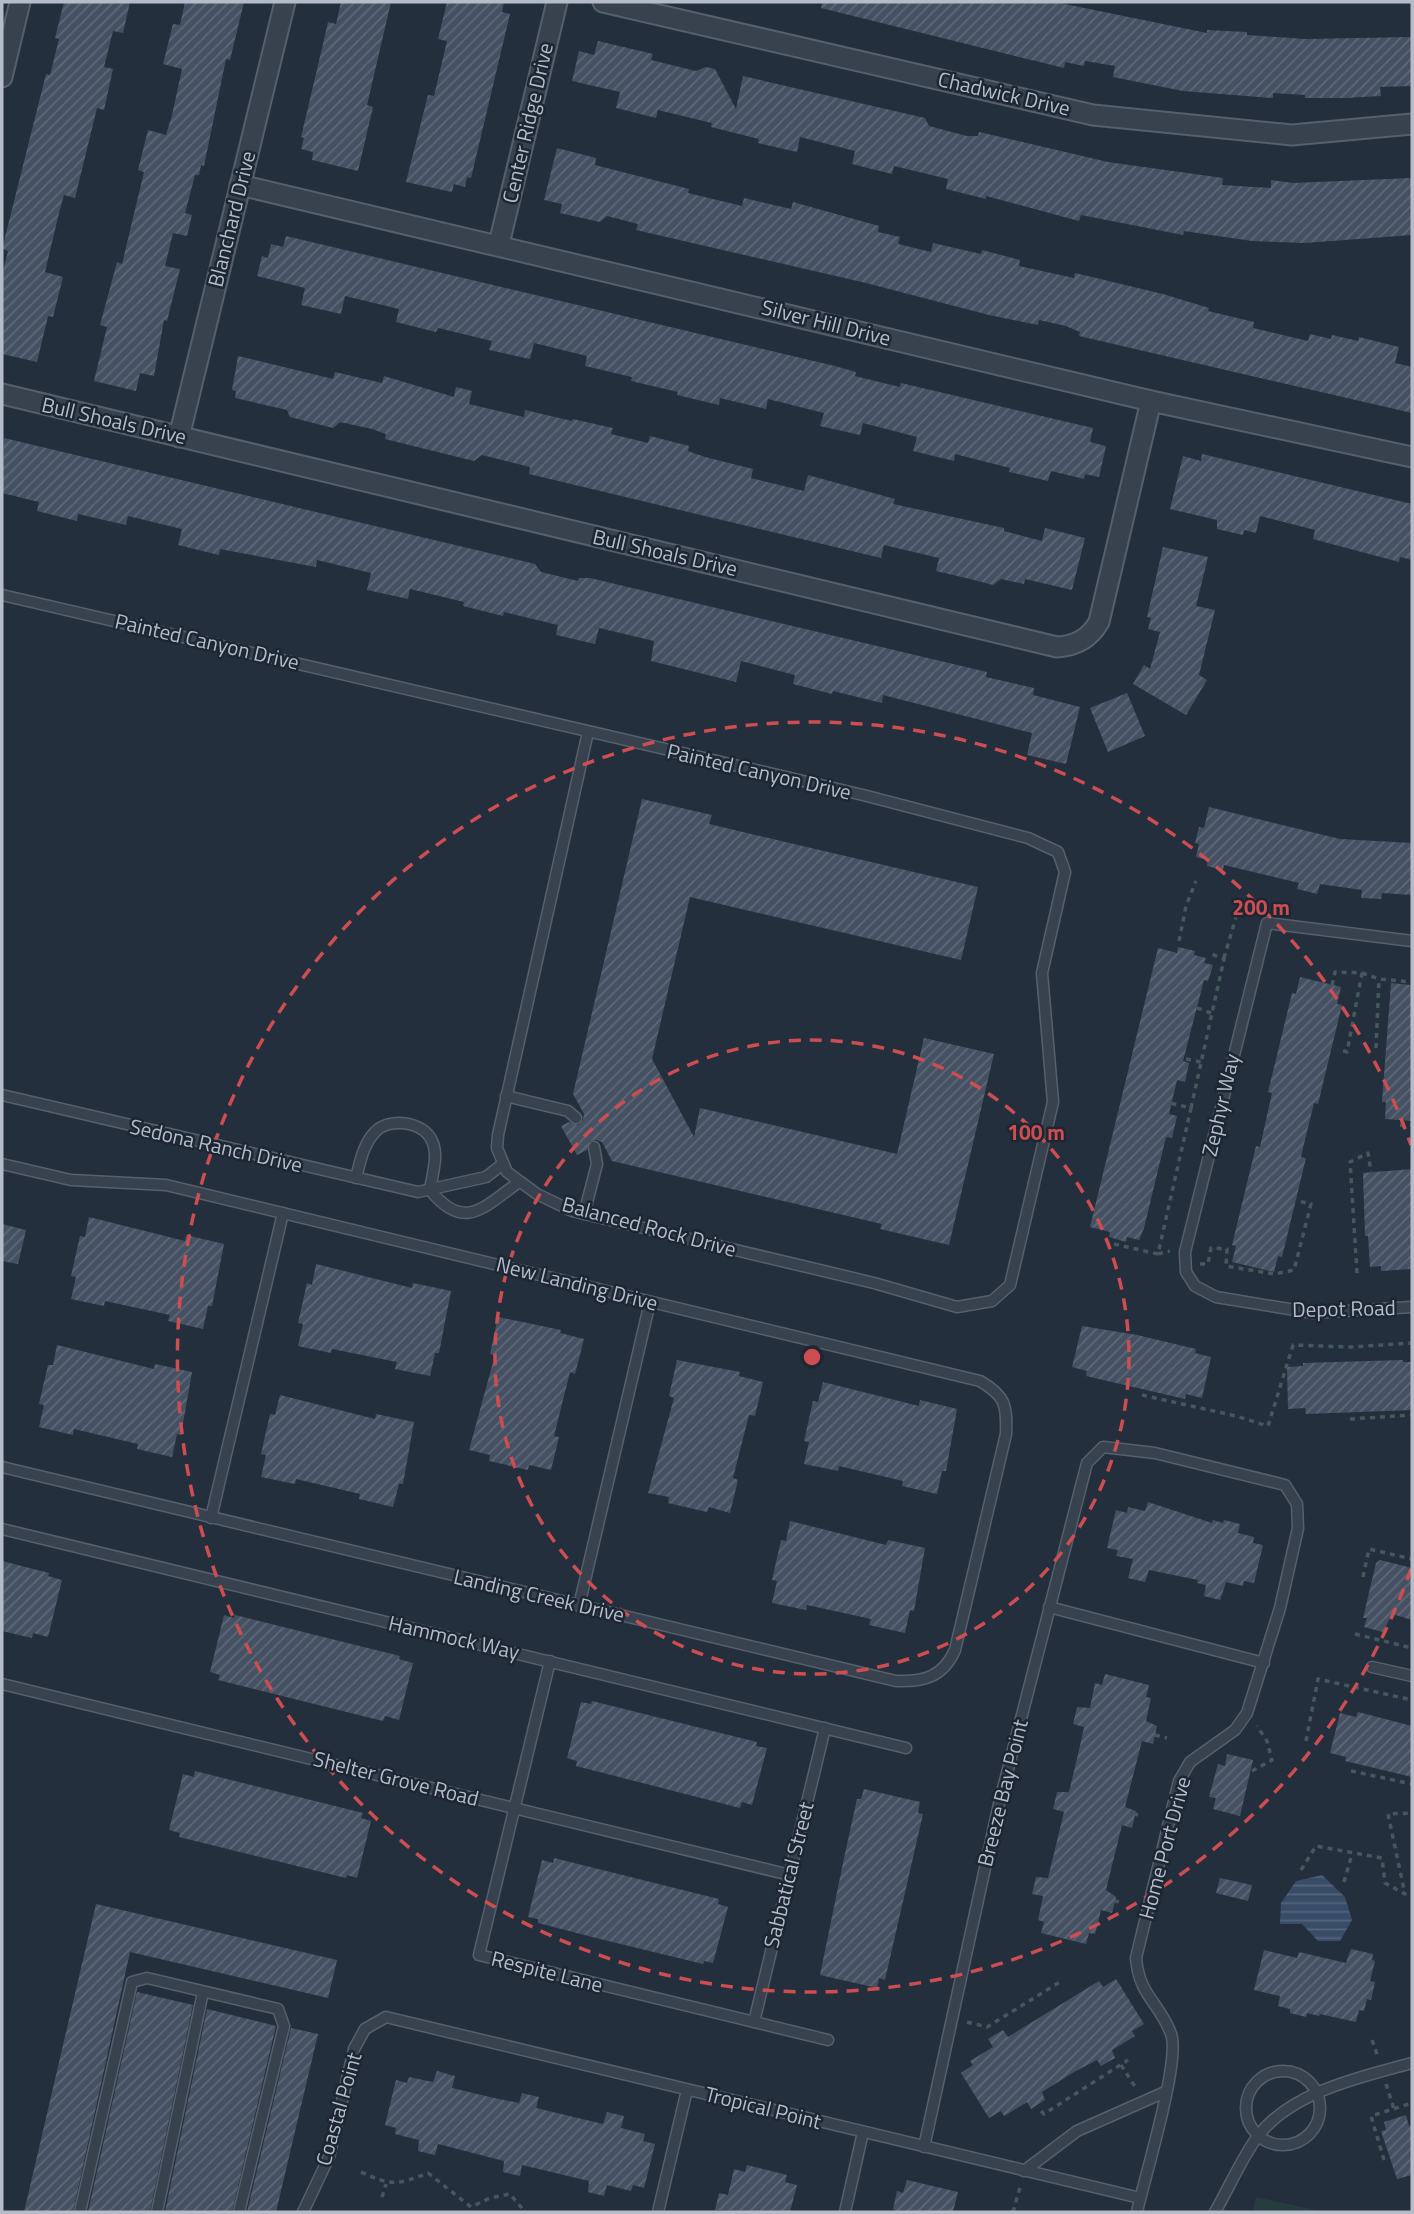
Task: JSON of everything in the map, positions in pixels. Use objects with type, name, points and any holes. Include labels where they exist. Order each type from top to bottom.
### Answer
[{"type":"street","points":[[2,77],[20,2]]},
{"type":"street","name":"Blanchard Drive","points":[[179,437],[285,2]]},
{"type":"street","name":"Center Ridge Drive","points":[[499,244],[558,2]]},
{"type":"street","name":"Chadwick Drive","points":[[603,2],[1093,115],[1293,135],[1412,124]]},
{"type":"street","name":"Silver Hill Drive","points":[[240,185],[499,244],[1151,401],[1412,457]]},
{"type":"street","name":"Bull Shoals Drive","points":[[2,394],[1057,647],[1087,638],[1099,622],[1151,401]]},
{"type":"lane","name":"Painted Canyon Drive","points":[[2,595],[876,799],[1028,838],[1058,852],[1065,872],[1042,973],[1053,1102],[1010,1285],[992,1301]]},
{"type":"lane","points":[[503,1164],[497,1147],[498,1135],[587,732]]},
{"type":"lane","name":"Zephyr Way","points":[[1195,1286],[1186,1272],[1185,1252],[1267,923],[1412,941]]},
{"type":"lane","name":"Sedona Ranch Drive","points":[[2,1095],[418,1192],[486,1177],[503,1164]]},
{"type":"lane","points":[[506,1096],[568,1111],[576,1118]]},
{"type":"lane","points":[[356,1178],[364,1151],[376,1131],[384,1125],[403,1123],[426,1132],[432,1140],[434,1167],[430,1190],[445,1208],[468,1214],[484,1208],[519,1182]]},
{"type":"lane","points":[[584,1214],[597,1164],[594,1147]]},
{"type":"lane","name":"New Landing Drive","points":[[2,1164],[71,1180],[166,1185],[980,1381],[997,1390],[1005,1403],[1006,1434],[981,1541]]},
{"type":"lane","name":"Balanced Rock Drive","points":[[503,1164],[507,1172],[537,1194],[584,1214],[873,1283],[957,1307],[992,1301]]},
{"type":"lane","points":[[211,1518],[283,1213]]},
{"type":"lane","name":"Depot Road","points":[[1195,1286],[1216,1297],[1313,1313],[1412,1307]]},
{"type":"lane","points":[[579,1606],[650,1301]]},
{"type":"lane","name":"Breeze Bay Point","points":[[924,2147],[993,1830],[1077,1491],[1087,1463],[1103,1447]]},
{"type":"lane","name":"Home Port Drive","points":[[1103,1447],[1155,1453],[1285,1485],[1297,1504],[1298,1528],[1264,1663],[1247,1713],[1235,1730],[1190,1762],[1179,1781],[1136,1958],[1138,1976],[1147,1998],[1172,2036],[1171,2063],[1137,2212]]},
{"type":"lane","name":"Landing Creek Drive","points":[[2,1467],[897,1681],[916,1682],[933,1677],[948,1664],[955,1650],[981,1541]]},
{"type":"lane","name":"Hammock Way","points":[[2,1529],[906,1748]]},
{"type":"lane","points":[[1049,1607],[1264,1663]]},
{"type":"lane","name":"Respite Lane","points":[[550,1661],[479,1955],[828,2040]]},
{"type":"lane","points":[[1372,1667],[1412,1676]]},
{"type":"lane","name":"Shelter Grove Road","points":[[2,1684],[790,1875]]},
{"type":"lane","name":"Sabbatical Street","points":[[754,2022],[825,1728]]},
{"type":"lane","points":[[80,2212],[132,1982],[147,1978],[278,2009],[284,2026],[239,2212]]},
{"type":"lane","points":[[157,2212],[203,1992]]},
{"type":"lane","name":"Tropical Point","points":[[386,2017],[1140,2198]]},
{"type":"lane","name":"Coastal Point","points":[[303,2212],[329,2157],[354,2049],[365,2029],[386,2017]]},
{"type":"lane","points":[[1215,2212],[1258,2136],[1279,2116],[1317,2093],[1412,2063]]},
{"type":"lane","points":[[1286,2071],[1299,2074],[1317,2093],[1320,2110],[1316,2126],[1305,2138],[1289,2145],[1273,2144],[1258,2136],[1250,2125],[1246,2100],[1261,2078],[1286,2071]]},
{"type":"lane","points":[[658,2212],[687,2090]]},
{"type":"lane","points":[[1024,2171],[1077,2131],[1165,2092]]},
{"type":"lane","points":[[845,2212],[863,2132]]},
{"type":"path","points":[[1179,942],[1186,906],[1196,881]]},
{"type":"path","points":[[1114,1244],[1158,1254],[1211,1013],[1236,917]]},
{"type":"path","points":[[1209,953],[1224,959]]},
{"type":"path","points":[[1332,985],[1335,972],[1362,973],[1379,979],[1412,982]]},
{"type":"path","points":[[1338,1049],[1347,1052],[1362,973]]},
{"type":"path","points":[[1376,1048],[1379,979]]},
{"type":"path","points":[[1197,1008],[1211,1013]]},
{"type":"path","points":[[1186,1059],[1201,1063]]},
{"type":"path","points":[[1166,1102],[1191,1108]]},
{"type":"path","points":[[1400,1125],[1412,1125]]},
{"type":"path","points":[[1357,1273],[1350,1162],[1368,1153],[1371,1172]]},
{"type":"path","points":[[1226,1266],[1274,1274],[1294,1270],[1311,1205],[1298,1201]]},
{"type":"path","points":[[1142,1395],[1268,1426],[1293,1345],[1351,1347],[1412,1343]]},
{"type":"path","points":[[1351,1347],[1351,1355]]},
{"type":"path","points":[[1350,1419],[1412,1415]]},
{"type":"path","points":[[1363,1577],[1369,1549],[1412,1559]]},
{"type":"path","points":[[1355,1634],[1412,1648]]},
{"type":"path","points":[[1306,1741],[1318,1679],[1412,1700]]},
{"type":"path","points":[[1247,1713],[1267,1741],[1272,1760],[1252,1771]]},
{"type":"path","points":[[1155,1735],[1167,1738]]},
{"type":"path","points":[[1351,1771],[1412,1784]]},
{"type":"path","points":[[1301,1870],[1316,1846],[1382,1858],[1385,1883],[1405,1894],[1388,1814],[1412,1813]]},
{"type":"path","points":[[1344,1882],[1352,1853]]},
{"type":"path","points":[[987,2027],[1060,1982]]},
{"type":"path","points":[[1041,2111],[1044,2114],[1128,2060]]},
{"type":"path","points":[[1109,2065],[1111,2071]]},
{"type":"path","points":[[1120,2065],[1145,2101]]},
{"type":"path","points":[[1384,2160],[1371,2116],[1412,2103]]},
{"type":"path","points":[[1013,2212],[1024,2171]]},
{"type":"path","points":[[361,2172],[386,2184],[403,2183],[428,2173],[471,2207]]},
{"type":"path","points":[[382,2197],[386,2184]]},
{"type":"path","points":[[468,2212],[471,2207],[490,2198],[510,2194],[525,2212]]},
{"type":"green space","points":[[1256,2197],[1324,2212],[1253,2212]]},
{"type":"water","points":[[1322,1875],[1345,1897],[1352,1920],[1340,1941],[1318,1941],[1302,1924],[1280,1924],[1281,1903],[1296,1881]]},
{"type":"building","points":[[64,2],[130,2],[123,33],[113,31],[104,67],[113,69],[104,110],[97,108],[75,198],[64,195],[60,209],[45,272],[63,277],[53,317],[48,316],[37,362],[2,354],[2,275],[8,251],[2,249],[46,74],[50,75]]},
{"type":"building","points":[[185,2],[244,2],[230,60],[226,59],[204,166],[201,165],[199,175],[195,175],[185,213],[192,215],[187,236],[173,233],[165,266],[180,269],[167,321],[164,320],[154,376],[140,373],[136,391],[94,381],[107,327],[100,325],[117,262],[122,264],[144,172],[138,170],[148,130],[166,135],[172,115],[182,69],[163,64],[173,24],[180,25]]},
{"type":"building","points":[[341,2],[391,2],[367,105],[373,107],[358,171],[312,160],[313,152],[301,149],[304,138],[301,137],[328,22],[336,24]]},
{"type":"building","points":[[447,2],[504,2],[502,12],[510,14],[471,178],[467,177],[465,187],[454,184],[452,192],[406,182],[428,95],[434,96],[447,41],[438,39]]},
{"type":"building","points":[[822,2],[1055,2],[1207,33],[1207,30],[1247,32],[1247,35],[1305,39],[1412,37],[1412,86],[1380,87],[1381,96],[1346,98],[1305,98],[1305,95],[1273,93],[1273,98],[1183,91],[1113,77],[1115,66],[1085,61],[1084,66],[1065,62],[1064,68],[821,8]]},
{"type":"building","points":[[598,41],[653,54],[651,60],[696,71],[706,67],[715,69],[736,109],[743,76],[925,118],[929,126],[967,136],[978,136],[979,132],[1108,162],[1223,178],[1222,185],[1271,188],[1271,180],[1293,183],[1412,178],[1412,235],[1305,243],[1252,241],[1184,231],[1183,235],[1081,215],[1079,221],[986,196],[986,199],[946,189],[948,179],[894,166],[892,174],[852,164],[855,151],[800,137],[797,152],[758,143],[759,139],[711,127],[712,123],[658,110],[656,118],[616,108],[620,92],[572,81],[579,51],[594,55]]},
{"type":"building","points":[[557,148],[596,158],[595,165],[689,189],[688,193],[742,206],[744,198],[791,209],[793,202],[879,226],[878,232],[900,237],[898,244],[931,252],[933,243],[981,254],[982,250],[1020,260],[1019,266],[1074,278],[1075,273],[1163,294],[1209,308],[1208,311],[1254,322],[1253,328],[1308,341],[1310,334],[1331,339],[1332,335],[1358,341],[1359,337],[1399,347],[1395,363],[1412,367],[1412,413],[1079,336],[1080,332],[1066,326],[1039,320],[1038,325],[989,315],[866,283],[636,230],[638,224],[607,216],[600,222],[560,213],[562,204],[544,200]]},
{"type":"building","points":[[286,236],[835,366],[856,372],[855,376],[900,387],[901,383],[1093,428],[1090,442],[1106,446],[1099,477],[1085,474],[1084,479],[1051,471],[1048,481],[1009,472],[1010,468],[955,454],[954,461],[913,451],[917,437],[863,423],[860,435],[820,426],[824,413],[768,399],[766,409],[720,398],[719,405],[677,395],[678,392],[631,381],[632,377],[585,366],[587,356],[534,343],[530,359],[489,350],[492,341],[438,328],[436,332],[396,322],[399,309],[345,296],[341,314],[301,305],[305,288],[257,276],[262,256],[268,258],[271,244],[283,247]]},
{"type":"building","points":[[238,356],[333,379],[335,372],[382,383],[384,376],[454,397],[456,387],[472,391],[469,404],[524,417],[525,410],[572,421],[573,419],[613,428],[611,434],[648,443],[650,436],[689,446],[688,451],[753,469],[751,478],[804,491],[808,475],[895,499],[893,504],[1004,528],[1004,531],[1042,541],[1045,528],[1085,538],[1072,590],[1025,579],[1024,584],[1001,579],[993,585],[936,571],[939,558],[884,545],[881,558],[529,474],[530,467],[482,455],[474,461],[385,439],[386,434],[372,429],[340,422],[333,428],[290,417],[287,410],[235,398],[236,391],[232,390]]},
{"type":"building","points":[[4,438],[535,564],[541,572],[578,581],[579,578],[590,578],[987,672],[986,677],[1034,688],[1033,695],[1080,707],[1066,764],[1027,755],[1032,733],[883,695],[882,703],[833,691],[832,694],[793,684],[795,675],[741,661],[736,682],[651,661],[654,641],[599,628],[595,644],[556,635],[558,625],[504,612],[503,616],[463,606],[464,602],[410,589],[408,599],[367,590],[371,573],[317,560],[316,567],[220,549],[219,555],[178,545],[182,529],[128,516],[126,525],[78,514],[77,521],[37,511],[39,502],[2,493]]},
{"type":"building","points":[[1202,454],[1412,504],[1412,560],[1400,557],[1399,562],[1313,539],[1315,530],[1260,516],[1256,533],[1244,530],[1243,535],[1217,529],[1217,520],[1170,509],[1183,456],[1201,461]]},
{"type":"building","points":[[1163,547],[1208,557],[1196,606],[1215,610],[1199,675],[1207,680],[1186,715],[1133,684],[1144,665],[1150,669],[1160,632],[1148,629],[1151,618],[1147,617]]},
{"type":"building","points":[[1127,693],[1145,736],[1108,752],[1090,708]]},
{"type":"building","points":[[642,799],[712,815],[709,824],[978,887],[961,960],[690,897],[652,1059],[694,1137],[700,1108],[897,1154],[924,1038],[994,1054],[949,1245],[880,1229],[882,1224],[612,1161],[602,1142],[596,1140],[590,1141],[587,1150],[577,1155],[561,1126],[569,1122],[578,1125],[583,1120],[584,1114],[573,1094]]},
{"type":"building","points":[[1209,807],[1340,839],[1412,843],[1412,895],[1382,893],[1381,899],[1361,898],[1362,890],[1320,884],[1317,894],[1297,889],[1299,883],[1224,865],[1223,870],[1207,866],[1208,860],[1196,857],[1199,844],[1195,843],[1199,827],[1204,828]]},
{"type":"building","points":[[1178,947],[1195,951],[1194,955],[1206,958],[1204,963],[1213,965],[1208,981],[1204,980],[1183,1061],[1189,1063],[1185,1082],[1177,1080],[1169,1114],[1177,1116],[1172,1138],[1166,1137],[1144,1228],[1139,1240],[1127,1237],[1126,1242],[1109,1237],[1110,1232],[1090,1227],[1158,948],[1177,953]]},
{"type":"building","points":[[1300,977],[1341,987],[1337,1004],[1342,1005],[1318,1104],[1314,1103],[1305,1140],[1301,1157],[1306,1158],[1282,1257],[1278,1256],[1274,1272],[1232,1262],[1236,1246],[1232,1245],[1256,1146],[1260,1147],[1272,1093],[1268,1092],[1292,993],[1296,994]]},
{"type":"building","points":[[1391,983],[1411,985],[1412,1121],[1385,1119],[1386,1102],[1382,1102]]},
{"type":"building","points":[[1412,1169],[1412,1269],[1381,1271],[1381,1266],[1370,1267],[1368,1236],[1365,1236],[1363,1173]]},
{"type":"building","points":[[89,1217],[185,1241],[186,1235],[224,1244],[212,1306],[208,1306],[203,1329],[168,1321],[170,1315],[105,1301],[104,1306],[71,1299],[76,1277],[71,1276],[80,1236],[85,1237]]},
{"type":"building","points":[[2,1224],[26,1230],[18,1264],[2,1261]]},
{"type":"building","points":[[316,1264],[412,1288],[413,1283],[451,1291],[439,1353],[435,1353],[430,1376],[395,1369],[397,1362],[332,1349],[331,1353],[298,1346],[303,1324],[298,1323],[307,1283],[312,1285]]},
{"type":"building","points":[[498,1317],[561,1330],[560,1333],[584,1339],[575,1374],[570,1372],[554,1436],[559,1437],[551,1470],[529,1465],[528,1470],[489,1461],[490,1455],[469,1450],[495,1355],[490,1354]]},
{"type":"building","points":[[1082,1326],[1196,1349],[1195,1353],[1211,1357],[1202,1398],[1186,1394],[1185,1399],[1086,1376],[1087,1371],[1072,1367]]},
{"type":"building","points":[[57,1345],[154,1369],[155,1364],[192,1372],[181,1435],[177,1434],[172,1457],[137,1449],[138,1444],[74,1429],[73,1435],[39,1427],[44,1405],[39,1404],[48,1365],[53,1365]]},
{"type":"building","points":[[677,1360],[740,1372],[739,1376],[763,1382],[755,1416],[749,1415],[733,1478],[738,1480],[730,1513],[709,1507],[707,1512],[668,1503],[669,1497],[648,1493],[674,1398],[669,1396]]},
{"type":"building","points":[[1412,1362],[1412,1410],[1306,1414],[1305,1408],[1288,1409],[1287,1367],[1303,1366],[1303,1363]]},
{"type":"building","points":[[823,1382],[919,1406],[920,1400],[957,1409],[946,1471],[942,1471],[937,1494],[902,1486],[903,1481],[839,1466],[838,1471],[804,1464],[809,1442],[804,1441],[813,1401],[818,1402]]},
{"type":"building","points":[[280,1395],[375,1419],[376,1414],[414,1422],[403,1484],[399,1484],[393,1507],[359,1499],[360,1494],[296,1479],[295,1484],[261,1477],[266,1455],[261,1454],[270,1414],[275,1415]]},
{"type":"building","points":[[1148,1502],[1212,1523],[1213,1520],[1223,1523],[1224,1520],[1240,1524],[1238,1533],[1254,1537],[1253,1543],[1263,1545],[1254,1583],[1244,1581],[1243,1586],[1226,1582],[1220,1600],[1204,1596],[1206,1585],[1197,1583],[1198,1580],[1149,1570],[1145,1582],[1128,1578],[1133,1559],[1116,1556],[1118,1550],[1107,1548],[1116,1510],[1127,1513],[1128,1507],[1145,1511]]},
{"type":"building","points":[[790,1521],[886,1545],[888,1540],[925,1548],[914,1611],[910,1610],[905,1633],[869,1625],[871,1619],[807,1605],[806,1610],[772,1603],[777,1581],[772,1580],[781,1540],[786,1541]]},
{"type":"building","points":[[1380,1560],[1412,1568],[1412,1620],[1392,1614],[1383,1632],[1364,1627],[1367,1618],[1363,1618],[1376,1563]]},
{"type":"building","points":[[2,1561],[49,1573],[48,1576],[62,1580],[48,1637],[33,1633],[32,1638],[2,1631]]},
{"type":"building","points":[[224,1615],[234,1618],[235,1615],[400,1656],[399,1659],[413,1663],[399,1720],[385,1716],[383,1721],[218,1680],[220,1675],[210,1672]]},
{"type":"building","points":[[1105,1674],[1149,1685],[1146,1697],[1151,1698],[1146,1721],[1157,1726],[1153,1744],[1142,1741],[1125,1807],[1136,1811],[1132,1828],[1122,1825],[1106,1890],[1116,1897],[1112,1913],[1101,1910],[1095,1934],[1089,1933],[1086,1944],[1041,1933],[1044,1922],[1038,1920],[1043,1896],[1032,1894],[1036,1877],[1048,1878],[1064,1812],[1053,1809],[1057,1792],[1069,1792],[1084,1727],[1073,1724],[1077,1707],[1090,1708],[1095,1683],[1102,1685]]},
{"type":"building","points":[[592,1701],[757,1742],[756,1746],[767,1748],[752,1805],[742,1802],[740,1808],[576,1766],[577,1761],[567,1758],[581,1702],[591,1704]]},
{"type":"building","points":[[1358,1712],[1412,1726],[1412,1777],[1345,1761],[1346,1757],[1330,1753],[1340,1713],[1356,1717]]},
{"type":"building","points":[[1227,1754],[1253,1760],[1240,1816],[1213,1809],[1216,1798],[1209,1797],[1218,1764],[1225,1766]]},
{"type":"building","points":[[195,1771],[363,1813],[361,1818],[371,1821],[357,1878],[347,1875],[346,1878],[179,1837],[180,1833],[169,1830],[183,1774],[194,1777]]},
{"type":"building","points":[[864,1789],[920,1802],[918,1813],[923,1814],[885,1980],[879,1978],[877,1988],[820,1975],[857,1799],[861,1799]]},
{"type":"building","points":[[554,1858],[719,1899],[718,1904],[728,1907],[713,1963],[704,1961],[703,1964],[596,1938],[538,1923],[538,1919],[528,1917],[542,1860],[553,1863]]},
{"type":"building","points":[[1220,1878],[1252,1885],[1248,1901],[1216,1893]]},
{"type":"building","points":[[96,1904],[337,1960],[328,1998],[130,1952],[73,2212],[24,2212]]},
{"type":"building","points":[[1351,1949],[1373,1954],[1372,1960],[1375,1961],[1370,1981],[1375,1982],[1371,2000],[1367,1999],[1364,2011],[1359,2010],[1356,2022],[1320,2014],[1307,2013],[1306,2017],[1290,2013],[1290,2009],[1278,2006],[1280,1996],[1254,1990],[1264,1950],[1297,1958],[1299,1952],[1346,1963]]},
{"type":"building","points":[[1116,1979],[1144,2024],[1132,2031],[1135,2036],[1112,2050],[1115,2058],[1101,2066],[1097,2060],[1074,2072],[1042,2092],[1045,2100],[1031,2109],[1027,2102],[1004,2116],[1001,2111],[989,2118],[961,2073],[973,2065],[970,2061],[993,2047],[988,2039],[1003,2030],[1008,2037],[1099,1981],[1103,1987]]},
{"type":"building","points":[[137,1992],[193,2005],[150,2212],[88,2212]]},
{"type":"building","points":[[207,2009],[276,2026],[232,2212],[165,2212]]},
{"type":"building","points":[[291,2028],[318,2034],[276,2212],[247,2212]]},
{"type":"building","points":[[437,2071],[455,2076],[452,2088],[519,2103],[522,2093],[539,2097],[536,2108],[603,2124],[607,2112],[624,2116],[621,2128],[645,2134],[643,2141],[655,2144],[644,2188],[633,2185],[631,2191],[607,2185],[604,2196],[588,2192],[589,2181],[522,2165],[520,2176],[503,2172],[504,2161],[438,2144],[435,2155],[418,2151],[419,2140],[395,2134],[396,2128],[385,2125],[396,2080],[407,2083],[409,2077],[433,2082]]},
{"type":"building","points":[[1406,2115],[1409,2126],[1412,2125],[1412,2175],[1397,2179],[1381,2131],[1386,2130],[1384,2122]]},
{"type":"building","points":[[747,2165],[787,2175],[785,2182],[797,2185],[790,2212],[715,2210],[719,2193],[728,2195],[734,2169],[745,2172]]},
{"type":"building","points":[[907,2180],[958,2192],[953,2212],[897,2212],[893,2209],[897,2191],[903,2193]]}]
